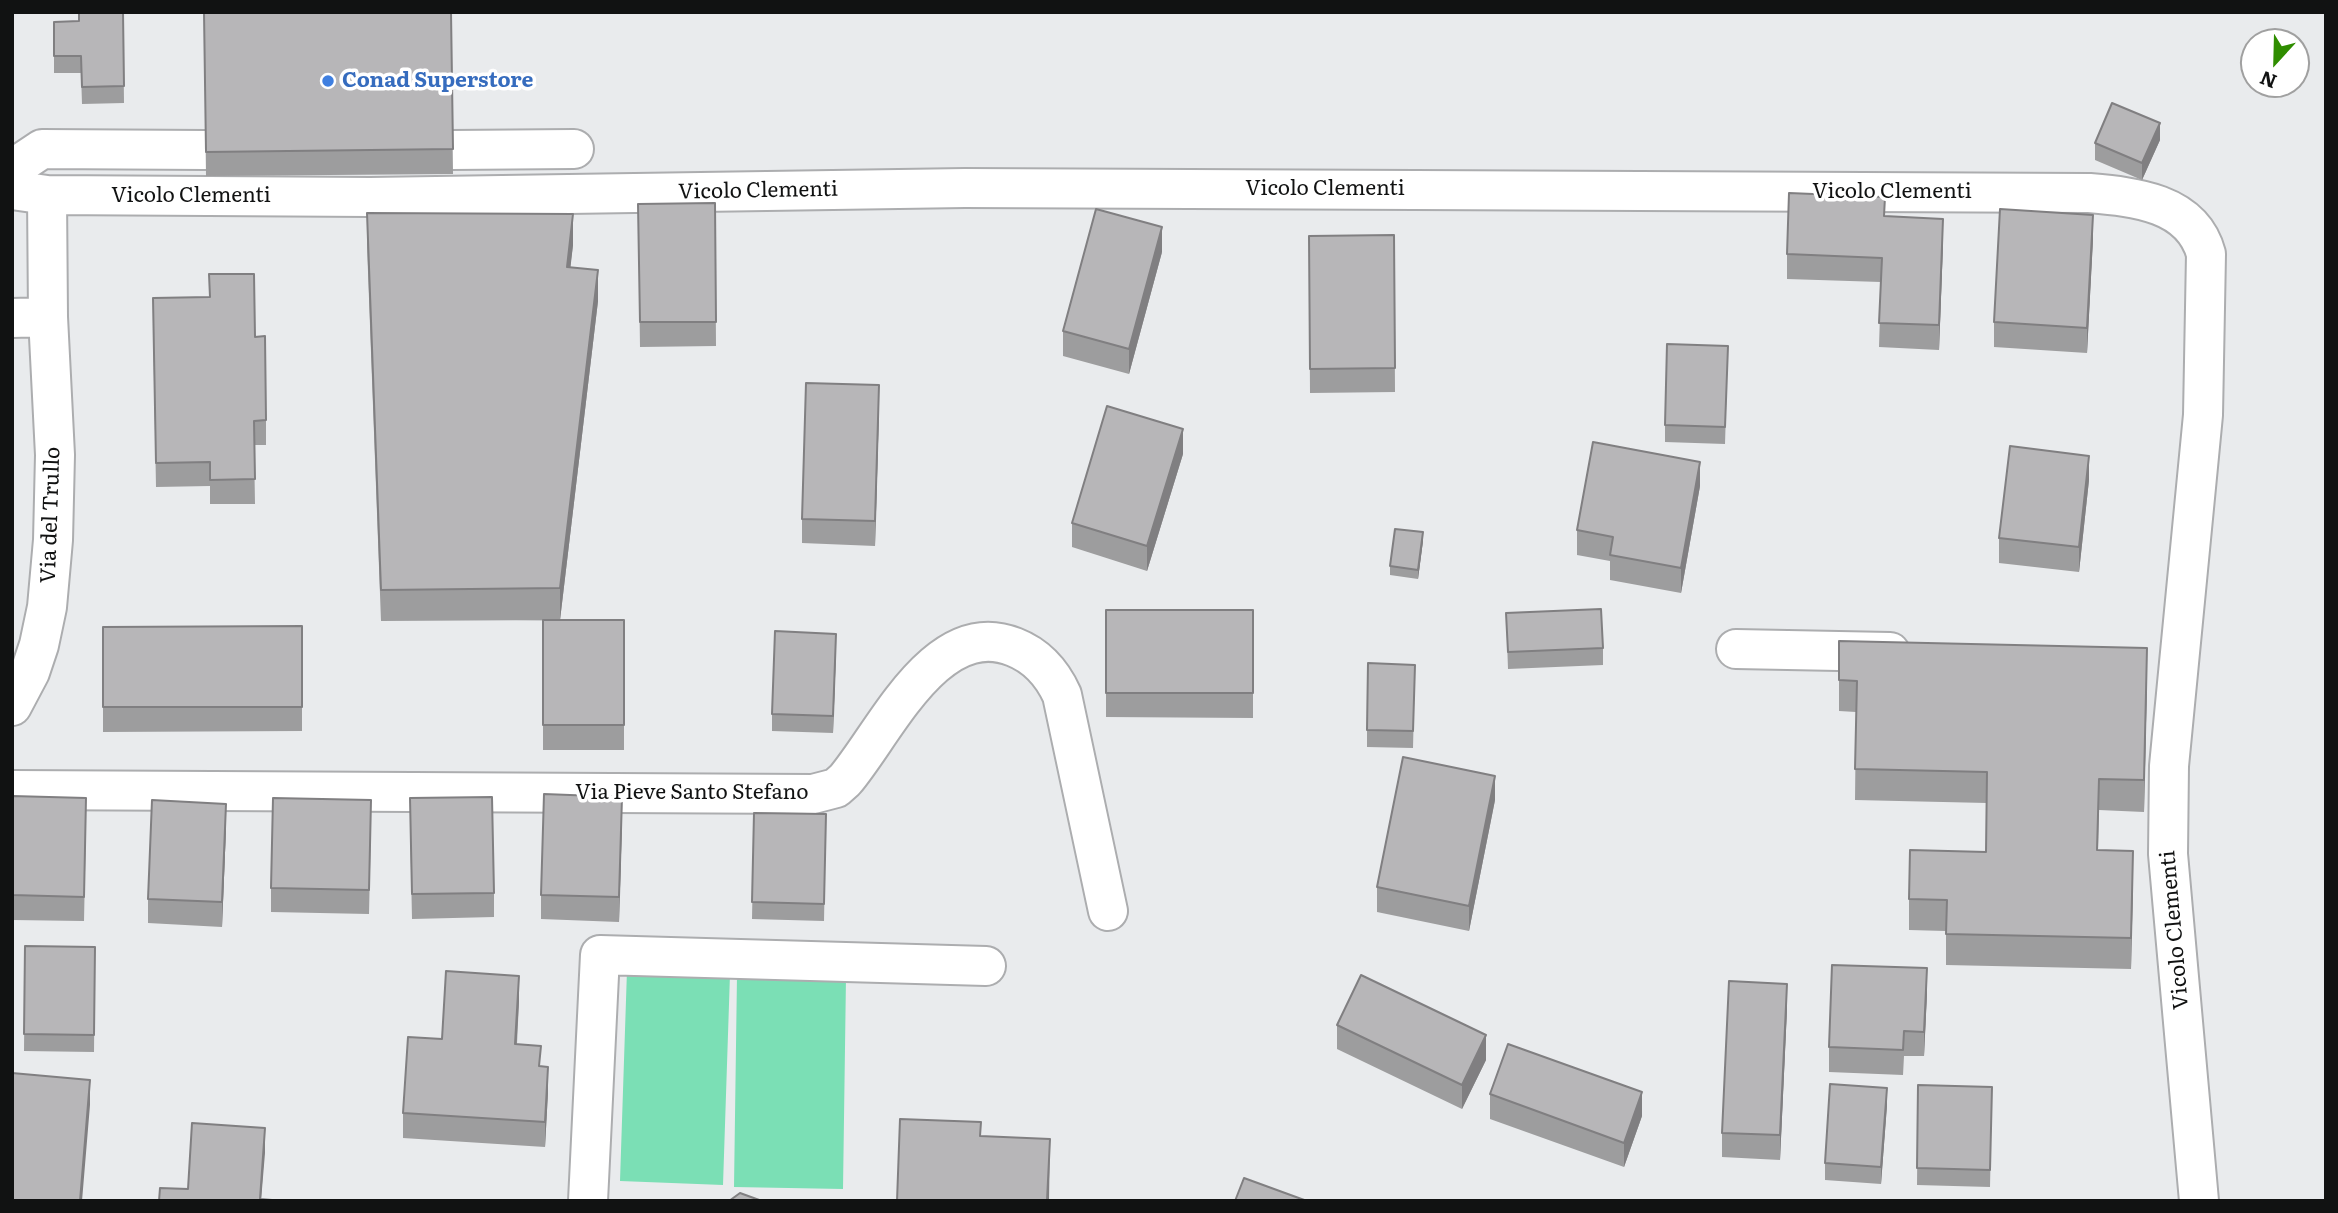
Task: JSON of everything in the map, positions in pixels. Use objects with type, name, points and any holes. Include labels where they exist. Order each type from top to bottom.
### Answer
[{"type":"street","points":[[12,170],[41,149],[206,150]]},
{"type":"street","points":[[451,150],[574,149]]},
{"type":"street","name":"Vicolo Clementi","points":[[30,192],[370,197],[965,188],[2089,193],[2136,198],[2165,207],[2184,218],[2201,239],[2206,254],[2203,415],[2165,658],[2168,854],[2199,1201]]},
{"type":"street","name":"Via del Trullo","points":[[12,706],[35,659],[47,607],[56,498],[30,318],[30,192]]},
{"type":"street","name":"Via Pieve Santo Stefano","points":[[12,790],[813,793],[836,788],[845,780],[926,672],[954,649],[970,643],[997,642],[1026,651],[1036,659],[1048,670],[1062,695],[1108,911]]},
{"type":"street","points":[[1735,649],[1919,653]]},
{"type":"street","points":[[588,1201],[600,955],[986,966]]},
{"type":"green space","points":[[627,970],[730,974],[723,1185],[620,1181]]},
{"type":"green space","points":[[737,975],[846,977],[843,1189],[734,1187]]},
{"type":"building","points":[[79,12],[123,12],[124,86],[82,87],[81,56],[54,56],[54,22],[79,21]]},
{"type":"building","name":"Conad Superstore","points":[[204,12],[451,12],[453,149],[206,152]]},
{"type":"building","points":[[2112,103],[2160,123],[2142,163],[2095,143]]},
{"type":"building","points":[[1789,193],[1885,197],[1884,216],[1943,219],[1939,325],[1879,323],[1882,258],[1787,254]]},
{"type":"building","points":[[715,203],[716,322],[640,322],[638,204]]},
{"type":"building","points":[[1096,209],[1162,227],[1129,349],[1063,331]]},
{"type":"building","points":[[2000,209],[2093,215],[2087,328],[1994,322]]},
{"type":"building","points":[[367,213],[573,214],[567,267],[598,270],[560,588],[381,590]]},
{"type":"building","points":[[1394,235],[1395,368],[1310,369],[1309,236]]},
{"type":"building","points":[[209,274],[254,274],[255,337],[265,336],[266,420],[254,421],[255,479],[210,480],[210,462],[156,463],[153,298],[210,297]]},
{"type":"building","points":[[1667,344],[1728,346],[1725,427],[1665,425]]},
{"type":"building","points":[[806,383],[879,385],[875,521],[802,519]]},
{"type":"building","points":[[1107,406],[1183,429],[1147,546],[1072,523]]},
{"type":"building","points":[[1593,442],[1700,462],[1681,568],[1610,555],[1613,537],[1577,530]]},
{"type":"building","points":[[2010,446],[2089,456],[2079,547],[1999,538]]},
{"type":"building","points":[[1395,529],[1423,532],[1418,570],[1390,566]]},
{"type":"building","points":[[1601,609],[1603,648],[1508,652],[1506,613]]},
{"type":"building","points":[[1106,610],[1253,610],[1253,693],[1106,693]]},
{"type":"building","points":[[543,620],[624,620],[624,725],[543,725]]},
{"type":"building","points":[[302,626],[302,707],[103,707],[103,627]]},
{"type":"building","points":[[775,631],[836,634],[833,716],[772,714]]},
{"type":"building","points":[[1839,641],[2147,648],[2144,780],[2099,779],[2097,850],[2133,851],[2131,938],[1946,934],[1947,900],[1909,899],[1910,850],[1986,852],[1987,772],[1855,769],[1857,681],[1839,680]]},
{"type":"building","points":[[1368,663],[1415,665],[1413,731],[1367,730]]},
{"type":"building","points":[[1403,757],[1495,776],[1469,906],[1377,887]]},
{"type":"building","points":[[544,794],[622,797],[619,897],[541,895]]},
{"type":"building","points":[[12,796],[86,798],[84,897],[12,895]]},
{"type":"building","points":[[492,797],[494,893],[412,894],[410,798]]},
{"type":"building","points":[[273,798],[371,800],[369,890],[271,888]]},
{"type":"building","points":[[152,800],[226,804],[222,902],[148,899]]},
{"type":"building","points":[[754,813],[826,814],[824,904],[752,902]]},
{"type":"building","points":[[25,946],[95,947],[94,1035],[24,1034]]},
{"type":"building","points":[[1832,965],[1927,968],[1924,1032],[1904,1031],[1903,1050],[1829,1047]]},
{"type":"building","points":[[446,971],[519,976],[515,1044],[541,1046],[539,1066],[548,1067],[545,1122],[403,1113],[408,1037],[442,1039]]},
{"type":"building","points":[[1361,975],[1486,1035],[1462,1085],[1337,1025]]},
{"type":"building","points":[[1729,981],[1787,984],[1780,1135],[1722,1133]]},
{"type":"building","points":[[1508,1044],[1642,1092],[1624,1143],[1490,1094]]},
{"type":"building","points":[[12,1073],[90,1080],[80,1201],[12,1201]]},
{"type":"building","points":[[1830,1084],[1887,1088],[1881,1167],[1825,1163]]},
{"type":"building","points":[[1918,1085],[1992,1087],[1990,1170],[1917,1168]]},
{"type":"building","points":[[900,1119],[981,1122],[980,1136],[1050,1139],[1047,1201],[897,1201]]},
{"type":"building","points":[[192,1123],[265,1128],[260,1199],[284,1201],[159,1201],[160,1188],[188,1189]]},
{"type":"building","points":[[1244,1178],[1307,1201],[1235,1201]]},
{"type":"building","points":[[740,1193],[762,1201],[729,1201]]},
{"type":"place","name":"Conad Superstore","points":[[328,81]]}]
